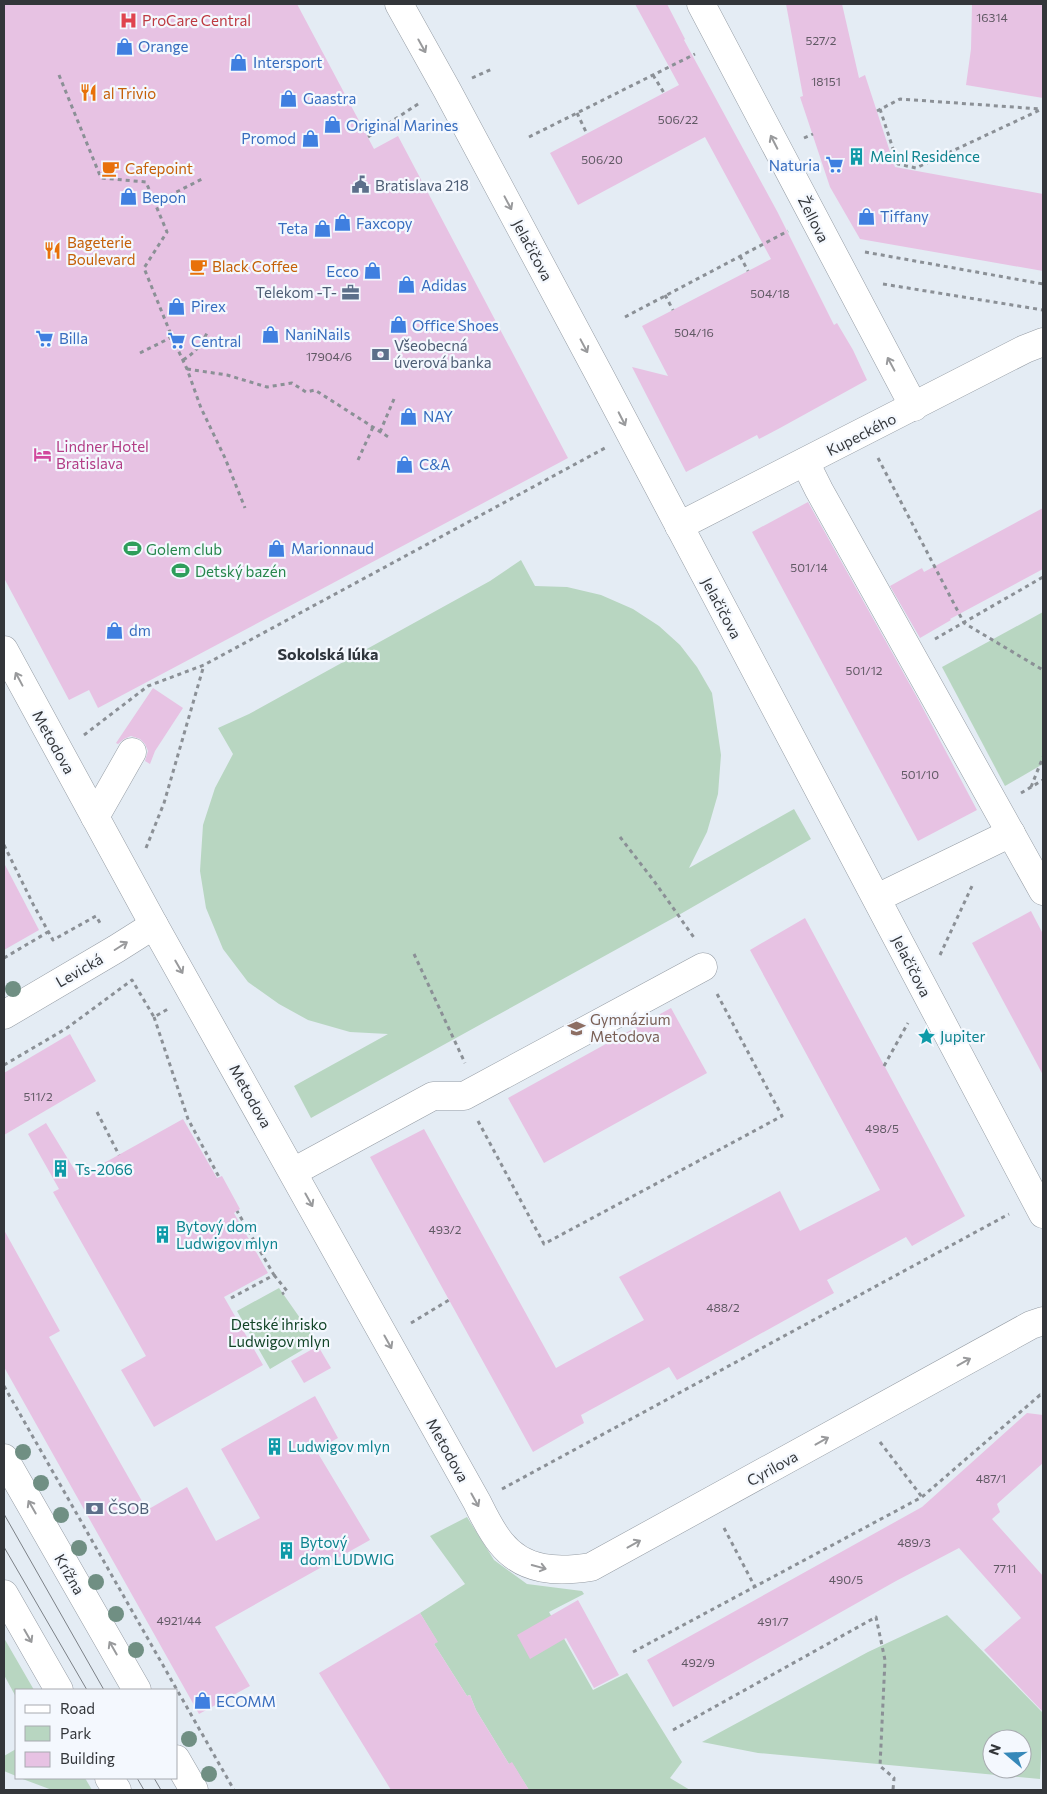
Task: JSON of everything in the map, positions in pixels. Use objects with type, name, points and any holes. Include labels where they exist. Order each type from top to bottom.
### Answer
[{"type":"street","name":"Jelačičova","points":[[399,4],[480,152],[1043,1214]]},
{"type":"street","name":"Žellova","points":[[702,4],[914,407]]},
{"type":"street","name":"Kupeckého","points":[[679,526],[1025,349],[1043,342]]},
{"type":"street","points":[[805,462],[911,653],[1002,838],[1043,891]]},
{"type":"street","name":"Metodova","points":[[4,650],[154,925],[195,994],[499,1541]]},
{"type":"street","points":[[96,817],[132,752]]},
{"type":"street","points":[[877,898],[1002,838]]},
{"type":"street","name":"Levická","points":[[4,1014],[154,925]]},
{"type":"street","points":[[293,1172],[433,1096],[471,1092],[702,968]]},
{"type":"street","name":"Cyrilova","points":[[499,1541],[519,1559],[545,1569],[569,1571],[591,1567],[1031,1325],[1043,1321]]},
{"type":"street","name":"Krížna","points":[[4,1458],[136,1689]]},
{"type":"street","points":[[4,1594],[58,1689]]},
{"type":"street","points":[[178,1762],[194,1790]]},
{"type":"street","points":[[111,1779],[117,1790]]},
{"type":"path","points":[[529,137],[700,52]]},
{"type":"path","points":[[59,75],[101,178],[146,182],[167,232],[144,268],[187,369],[201,408],[225,458],[245,508]]},
{"type":"path","points":[[653,75],[664,93]]},
{"type":"path","points":[[900,99],[1042,110],[916,168],[898,164],[879,110],[900,99]]},
{"type":"path","points":[[577,113],[587,134]]},
{"type":"path","points":[[155,203],[202,179]]},
{"type":"path","points":[[625,317],[796,228]]},
{"type":"path","points":[[857,250],[1043,284]]},
{"type":"path","points":[[740,256],[748,271]]},
{"type":"path","points":[[878,278],[883,284],[1043,310]]},
{"type":"path","points":[[665,295],[673,310]]},
{"type":"path","points":[[182,360],[193,354],[200,347],[207,333]]},
{"type":"path","points":[[140,353],[172,337]]},
{"type":"path","points":[[187,369],[227,375],[267,387],[292,384],[306,392],[315,390],[390,438]]},
{"type":"path","points":[[380,432],[394,399]]},
{"type":"path","points":[[358,460],[373,427]]},
{"type":"path","points":[[60,753],[148,686],[204,665],[608,446]]},
{"type":"path","points":[[878,457],[964,623],[1043,670]]},
{"type":"path","points":[[911,653],[1043,577]]},
{"type":"path","points":[[145,852],[164,802],[204,665]]},
{"type":"path","points":[[1031,788],[1043,757]]},
{"type":"path","points":[[414,954],[471,1092],[544,1244],[782,1116],[702,968],[712,962],[620,836]]},
{"type":"path","points":[[938,958],[1002,838]]},
{"type":"path","points":[[4,845],[53,940],[96,916],[154,1017],[188,1119],[219,1177]]},
{"type":"path","points":[[4,958],[48,932]]},
{"type":"path","points":[[8,1071],[4,1064],[67,1028],[132,980]]},
{"type":"path","points":[[154,1017],[195,994]]},
{"type":"path","points":[[97,1112],[119,1155]]},
{"type":"path","points":[[477,1502],[1016,1210]]},
{"type":"path","points":[[237,1211],[274,1275],[286,1291],[282,1294]]},
{"type":"path","points":[[230,1298],[274,1275]]},
{"type":"path","points":[[410,1323],[449,1300]]},
{"type":"path","points":[[4,1386],[176,1689]]},
{"type":"path","points":[[634,1652],[922,1497],[1040,1395],[1043,1396]]},
{"type":"path","points":[[880,1442],[922,1497]]},
{"type":"path","points":[[724,1528],[755,1588]]},
{"type":"path","points":[[673,1730],[876,1617],[885,1660],[880,1766],[894,1778],[893,1790]]},
{"type":"path","points":[[178,1692],[234,1790]]},
{"type":"green space","points":[[521,560],[535,586],[567,587],[601,595],[633,609],[659,626],[680,645],[697,667],[712,693],[721,755],[718,794],[707,832],[689,868],[794,809],[811,839],[677,916],[311,1118],[294,1086],[388,1034],[350,1032],[308,1020],[279,1004],[248,982],[223,949],[206,908],[200,871],[203,825],[215,788],[233,754],[218,728],[249,714],[490,581]]},
{"type":"green space","points":[[1043,612],[1043,764],[1005,786],[942,667]]},
{"type":"green space","name":"Detské ihrisko Ludwigov mlyn","points":[[279,1288],[314,1338],[302,1344],[304,1349],[270,1369],[237,1311]]},
{"type":"green space","points":[[467,1517],[494,1560],[527,1584],[582,1591],[584,1594],[549,1612],[593,1690],[627,1673],[682,1762],[670,1778],[690,1790],[529,1790],[512,1763],[509,1764],[476,1710],[470,1695],[467,1696],[434,1644],[437,1641],[420,1613],[465,1584],[430,1536]]},
{"type":"green space","points":[[947,1615],[1043,1713],[1040,1779],[1032,1778],[1032,1729],[982,1729],[982,1774],[758,1753],[702,1742],[868,1652]]},
{"type":"green space","points":[[4,1638],[33,1689],[15,1689],[15,1695],[4,1675]]},
{"type":"green space","points":[[15,1750],[15,1776],[4,1771],[4,1756]]},
{"type":"green space","points":[[23,1779],[86,1779],[92,1790],[52,1790]]},
{"type":"building","points":[[4,4],[297,4],[374,149],[398,136],[568,458],[98,708],[89,690],[69,700],[4,578]]},
{"type":"building","points":[[635,4],[667,4],[684,40],[778,213],[834,325],[837,323],[853,350],[867,380],[759,439],[757,435],[686,472],[632,367],[668,376],[642,326],[771,259],[705,137],[578,205],[550,153],[679,85]]},
{"type":"building","name":"Meinl Residence","points":[[786,4],[842,4],[859,78],[865,75],[895,167],[1043,194],[1043,271],[860,239],[830,187],[800,97],[803,96]]},
{"type":"building","points":[[972,4],[1043,4],[1043,98],[966,85],[971,49]]},
{"type":"building","points":[[808,502],[918,699],[977,810],[918,841],[752,532]]},
{"type":"building","points":[[1043,508],[1043,569],[950,619],[920,638],[890,586],[922,568],[924,572]]},
{"type":"building","points":[[153,688],[183,708],[155,751],[150,764],[145,761],[148,751],[140,739],[131,736],[118,744],[116,743]]},
{"type":"building","points":[[4,863],[39,930],[4,950]]},
{"type":"building","points":[[1031,911],[1043,934],[1043,1075],[972,943]]},
{"type":"building","points":[[805,918],[965,1216],[912,1246],[906,1237],[827,1280],[834,1293],[677,1380],[669,1367],[581,1415],[584,1423],[533,1452],[370,1157],[424,1129],[556,1368],[644,1320],[619,1277],[780,1191],[800,1231],[880,1190],[750,950]]},
{"type":"building","points":[[671,1008],[707,1073],[544,1163],[508,1098]]},
{"type":"building","points":[[70,1034],[96,1081],[4,1135],[4,1073]]},
{"type":"building","name":"Bytový dom Ludwigov mlyn","points":[[183,1119],[217,1178],[222,1176],[240,1209],[234,1213],[268,1273],[224,1297],[263,1365],[154,1427],[121,1370],[146,1356],[53,1192],[59,1189],[28,1134],[46,1123],[79,1177]]},
{"type":"building","points":[[4,1230],[60,1331],[49,1337],[147,1510],[187,1487],[216,1541],[260,1518],[221,1449],[315,1396],[338,1438],[316,1450],[370,1540],[215,1627],[250,1686],[199,1714],[4,1367]]},
{"type":"building","points":[[318,1346],[331,1368],[304,1383],[291,1361]]},
{"type":"building","points":[[1027,1413],[1043,1415],[1043,1463],[997,1504],[1000,1512],[992,1519],[1043,1576],[1043,1712],[984,1650],[1021,1618],[959,1548],[896,1581],[673,1707],[647,1660],[922,1507]]},
{"type":"building","points":[[578,1600],[619,1675],[594,1688],[566,1638],[530,1659],[517,1635]]},
{"type":"building","points":[[420,1613],[438,1642],[434,1644],[467,1696],[470,1695],[476,1710],[509,1764],[512,1762],[529,1790],[391,1790],[319,1673]]},
{"type":"tram line","points":[[4,1514],[103,1689]]},
{"type":"tram line","points":[[4,1547],[86,1689]]},
{"type":"tram line","points":[[138,1779],[144,1790]]},
{"type":"tram line","points":[[155,1779],[161,1790]]},
{"type":"place","name":"ProCare Central","points":[[128,20]]},
{"type":"place","name":"Orange","points":[[124,46]]},
{"type":"place","name":"Intersport","points":[[239,62]]},
{"type":"place","name":"al Trivio","points":[[89,93]]},
{"type":"place","name":"Gaastra","points":[[289,98]]},
{"type":"place","name":"Original Marines","points":[[332,125]]},
{"type":"place","name":"Promod","points":[[310,138]]},
{"type":"place","name":"Meinl Residence","points":[[856,156]]},
{"type":"place","name":"Naturia","points":[[834,165]]},
{"type":"place","name":"Cafepoint","points":[[111,168]]},
{"type":"place","name":"Bratislava 218","points":[[361,185]]},
{"type":"place","name":"Bepon","points":[[128,197]]},
{"type":"place","name":"Tiffany","points":[[866,216]]},
{"type":"place","name":"Faxcopy","points":[[342,223]]},
{"type":"place","name":"Teta","points":[[322,228]]},
{"type":"place","name":"Bageterie Boulevard","points":[[53,251]]},
{"type":"place","name":"Black Coffee","points":[[198,266]]},
{"type":"place","name":"Ecco","points":[[373,271]]},
{"type":"place","name":"Adidas","points":[[407,285]]},
{"type":"place","name":"Telekom -T-","points":[[351,292]]},
{"type":"place","name":"Pirex","points":[[177,306]]},
{"type":"place","name":"Office Shoes","points":[[398,325]]},
{"type":"place","name":"NaniNails","points":[[271,334]]},
{"type":"place","name":"Billa","points":[[45,338]]},
{"type":"place","name":"Central","points":[[177,341]]},
{"type":"place","name":"Všeobecná úverová banka","points":[[380,354]]},
{"type":"place","name":"NAY","points":[[409,416]]},
{"type":"place","name":"Lindner Hotel Bratislava","points":[[42,455]]},
{"type":"place","name":"C&A","points":[[405,464]]},
{"type":"place","name":"Marionnaud","points":[[277,548]]},
{"type":"place","name":"Golem club","points":[[132,549]]},
{"type":"place","name":"Detský bazén","points":[[181,571]]},
{"type":"place","name":"dm","points":[[115,630]]},
{"type":"place","name":"Gymnázium Metodova","points":[[576,1028]]},
{"type":"place","name":"Jupiter","points":[[926,1036]]},
{"type":"place","name":"Ts-2066","points":[[61,1169]]},
{"type":"place","name":"Bytový dom Ludwigov mlyn","points":[[162,1235]]},
{"type":"place","name":"Ludwigov mlyn","points":[[274,1446]]},
{"type":"place","name":"ČSOB","points":[[94,1508]]},
{"type":"place","name":"Bytový dom LUDWIG","points":[[286,1551]]},
{"type":"place","name":"ECOMM","points":[[202,1701]]},
{"type":"district","name":"Sokolská lúka","points":[[328,653]]}]
